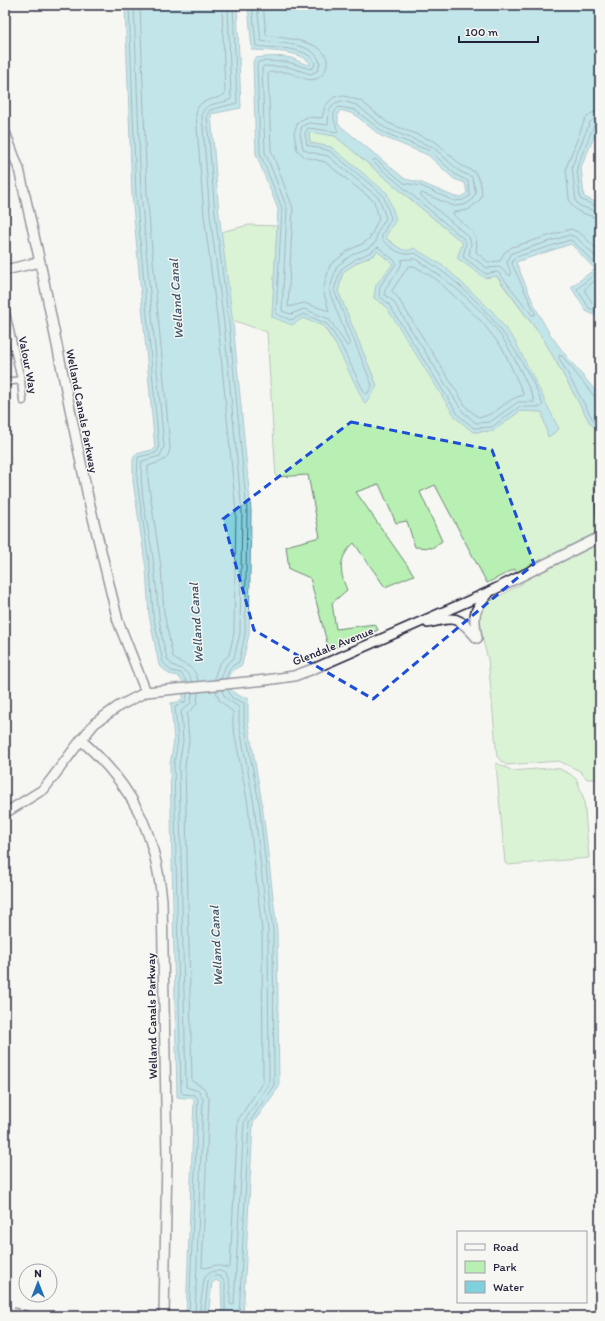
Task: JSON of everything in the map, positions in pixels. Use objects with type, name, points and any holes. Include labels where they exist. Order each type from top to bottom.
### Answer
[{"type":"main road","name":"Welland Canals Parkway","points":[[5,132],[19,169],[40,262],[88,498],[118,621],[146,692]]},
{"type":"main road","points":[[5,270],[40,262]]},
{"type":"main road","name":"Glendale Avenue","points":[[5,813],[44,789],[81,740],[107,714],[146,692],[234,684],[294,676],[489,592],[600,537]]},
{"type":"main road","points":[[410,627],[455,619],[461,621],[476,638],[474,615],[476,607],[489,592]]},
{"type":"main road","name":"Welland Canals Parkway","points":[[81,740],[111,769],[133,799],[152,844],[160,879],[162,900],[167,1157],[164,1316]]},
{"type":"street","name":"Valour Way","points":[[5,308],[21,380],[23,401]]},
{"type":"street","points":[[5,382],[21,380]]},
{"type":"street","points":[[600,476],[598,485],[600,517]]},
{"type":"highlighted area","points":[[351,422],[492,450],[534,564],[373,699],[254,630],[223,519]]},
{"type":"green space","points":[[309,131],[335,136],[463,243],[457,258],[496,276],[544,340],[590,423],[600,432],[600,779],[587,779],[580,771],[559,761],[506,765],[497,757],[488,659],[476,615],[482,606],[523,583],[515,569],[487,583],[435,485],[420,492],[442,541],[432,548],[415,547],[407,521],[396,523],[379,484],[356,492],[414,575],[385,587],[354,543],[345,554],[341,571],[347,590],[332,603],[336,629],[375,624],[378,630],[329,650],[310,578],[289,569],[286,546],[320,537],[308,475],[276,477],[267,332],[232,320],[221,232],[249,225],[277,226],[272,317],[302,318],[323,326],[336,345],[377,386],[338,291],[343,272],[358,262],[374,255],[377,251],[393,264],[376,285],[374,298],[385,305],[473,432],[493,431],[520,411],[543,412],[548,437],[559,429],[408,251],[403,251],[385,237],[331,147],[310,143]]},
{"type":"green space","points":[[496,763],[513,771],[549,768],[560,769],[570,774],[577,780],[584,800],[589,858],[508,865],[505,863]]},
{"type":"water","name":"Welland Canal","points":[[125,5],[237,5],[241,108],[211,114],[219,214],[233,323],[251,511],[249,634],[242,665],[235,669],[230,675],[229,684],[230,688],[237,695],[248,697],[248,722],[262,803],[277,931],[279,1087],[253,1123],[243,1316],[222,1316],[221,1283],[216,1280],[212,1283],[208,1316],[186,1316],[194,1099],[177,1097],[170,764],[174,741],[171,703],[178,702],[183,698],[183,682],[178,676],[169,674],[159,665],[149,615],[146,569],[133,481],[133,459],[136,454],[155,449],[132,194]]},
{"type":"water","points":[[248,5],[600,5],[600,126],[581,167],[584,197],[600,204],[600,318],[586,311],[571,287],[595,269],[571,244],[516,262],[527,290],[550,334],[600,396],[600,432],[590,423],[544,340],[497,276],[485,278],[457,258],[463,243],[335,136],[309,132],[310,143],[331,147],[387,193],[396,219],[385,238],[403,249],[410,250],[414,248],[445,267],[493,312],[515,341],[559,429],[548,437],[542,412],[520,411],[493,431],[473,432],[456,418],[385,305],[374,298],[376,285],[393,264],[377,251],[374,255],[358,262],[343,272],[338,291],[377,386],[365,404],[336,345],[324,326],[303,318],[292,325],[272,317],[278,209],[256,154],[253,62],[255,58],[277,56],[291,58],[304,64],[311,64],[300,56],[284,52],[252,50]],"holes":[[[340,110],[354,114],[381,136],[428,155],[454,179],[465,183],[467,193],[461,197],[455,197],[422,183],[405,179],[338,124],[338,114]]]},
{"type":"railway","points":[[5,1306],[50,1316]]}]
